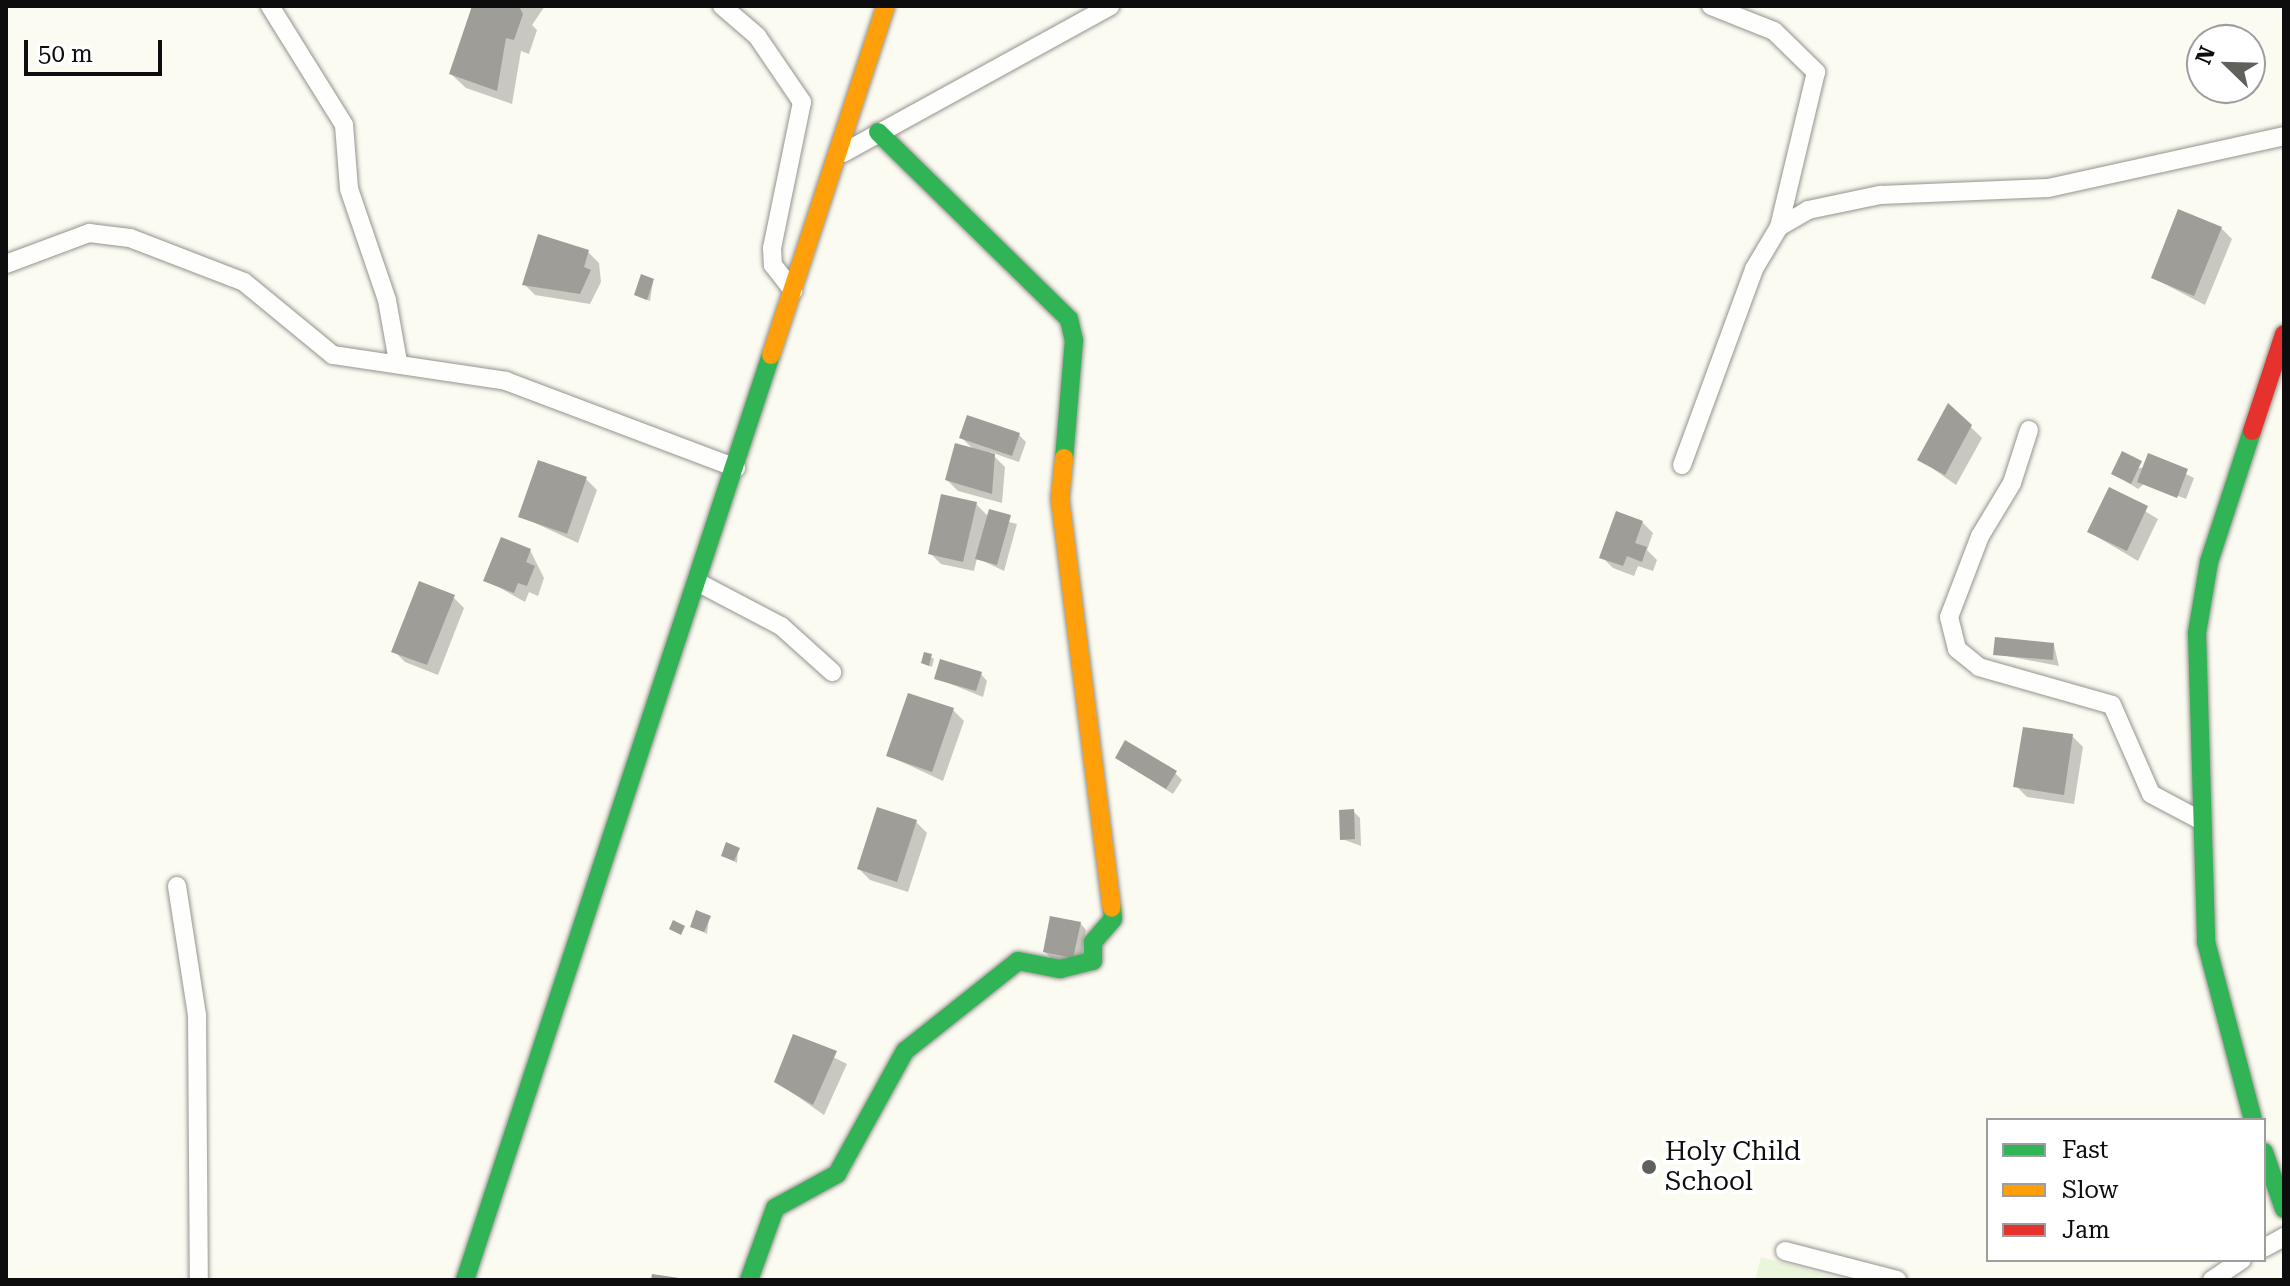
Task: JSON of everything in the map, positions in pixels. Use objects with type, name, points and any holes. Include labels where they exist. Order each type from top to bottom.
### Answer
[{"type":"main road","points":[[465,1280],[843,153],[886,6]]},
{"type":"main road","points":[[749,1280],[775,1208],[837,1174],[905,1051],[1018,961],[1060,969],[1093,961],[1093,942],[1113,919],[1060,499],[1074,340],[1069,319],[878,132]]},
{"type":"main road","points":[[2252,1118],[2206,942],[2198,819],[2197,633],[2209,562],[2284,334]]},
{"type":"main road","points":[[2266,1158],[2284,1209]]},
{"type":"street","points":[[270,6],[344,125],[349,189],[387,300],[398,362]]},
{"type":"street","points":[[722,6],[757,36],[802,102],[772,248],[773,265],[795,294]]},
{"type":"street","points":[[843,153],[1110,6]]},
{"type":"street","points":[[1682,465],[1754,269],[1779,227],[1816,72],[1774,31],[1711,6]]},
{"type":"street","points":[[1779,227],[1840,199],[2048,188],[2284,136]]},
{"type":"street","points":[[6,264],[89,233],[130,238],[244,282],[333,355],[398,362],[506,381],[736,468]]},
{"type":"street","points":[[2029,430],[2012,483],[1980,536],[1949,617],[1957,649],[1979,667],[2112,705],[2151,794],[2198,819]]},
{"type":"street","points":[[699,583],[781,626],[832,672]]},
{"type":"street","points":[[177,886],[197,1015],[199,1280]]},
{"type":"street","points":[[2266,1247],[2284,1237]]},
{"type":"street","points":[[1785,1251],[1897,1280]]},
{"type":"street","points":[[2212,1280],[2239,1262]]},
{"type":"green space","points":[[1761,1257],[1844,1280],[1755,1280]]},
{"type":"building","points":[[472,6],[519,6],[523,14],[514,40],[506,38],[497,91],[449,74]]},
{"type":"building","points":[[2178,209],[2222,227],[2194,296],[2151,278]]},
{"type":"building","points":[[538,234],[589,250],[584,267],[591,270],[580,294],[522,285]]},
{"type":"building","points":[[641,274],[654,279],[647,300],[634,295]]},
{"type":"building","points":[[1948,403],[1972,425],[1945,475],[1917,460]]},
{"type":"building","points":[[967,415],[1020,433],[1012,456],[959,438]]},
{"type":"building","points":[[955,443],[995,454],[992,494],[945,480]]},
{"type":"building","points":[[2122,451],[2142,461],[2131,484],[2111,474]]},
{"type":"building","points":[[2148,453],[2188,469],[2177,498],[2137,482]]},
{"type":"building","points":[[538,460],[587,477],[567,534],[518,517]]},
{"type":"building","points":[[2109,487],[2148,506],[2127,551],[2087,532]]},
{"type":"building","points":[[941,494],[977,502],[963,562],[928,554]]},
{"type":"building","points":[[989,509],[1011,515],[997,565],[975,559]]},
{"type":"building","points":[[1616,511],[1643,521],[1635,543],[1647,547],[1642,562],[1627,556],[1623,566],[1599,558]]},
{"type":"building","points":[[501,537],[531,549],[526,562],[535,566],[527,586],[518,583],[514,593],[483,581]]},
{"type":"building","points":[[419,581],[455,595],[427,665],[391,652]]},
{"type":"building","points":[[1995,637],[2054,643],[2053,660],[1993,655]]},
{"type":"building","points":[[924,652],[932,654],[929,666],[921,663]]},
{"type":"building","points":[[940,659],[982,672],[976,691],[934,679]]},
{"type":"building","points":[[908,693],[954,708],[932,772],[886,756]]},
{"type":"building","points":[[2023,727],[2073,734],[2064,795],[2013,787]]},
{"type":"building","points":[[1125,740],[1177,771],[1166,789],[1115,758]]},
{"type":"building","points":[[877,807],[917,820],[897,882],[857,869]]},
{"type":"building","points":[[1354,809],[1355,839],[1340,840],[1339,810]]},
{"type":"building","points":[[726,842],[740,848],[734,861],[721,856]]},
{"type":"building","points":[[696,910],[711,916],[704,932],[690,927]]},
{"type":"building","points":[[1050,916],[1081,922],[1073,958],[1043,952]]},
{"type":"building","points":[[673,920],[685,926],[681,935],[669,929]]},
{"type":"building","points":[[793,1034],[837,1051],[813,1105],[774,1082]]},
{"type":"building","points":[[652,1274],[679,1278],[679,1280],[651,1280]]},
{"type":"traffic: fast","points":[[878,132],[1069,319],[1074,340],[1064,458]]},
{"type":"traffic: fast","points":[[465,1280],[771,355]]},
{"type":"traffic: fast","points":[[2252,431],[2209,562],[2197,633],[2206,942],[2252,1118]]},
{"type":"traffic: fast","points":[[749,1280],[775,1208],[837,1174],[905,1051],[1018,961],[1060,969],[1093,961],[1093,942],[1113,919],[1112,908]]},
{"type":"traffic: fast","points":[[2266,1158],[2284,1209]]},
{"type":"traffic: slow","points":[[771,355],[886,6]]},
{"type":"traffic: slow","points":[[1064,458],[1060,499],[1112,908]]},
{"type":"traffic: jam","points":[[2252,431],[2284,334]]},
{"type":"place","name":"Holy Child School","points":[[1649,1167]]}]
